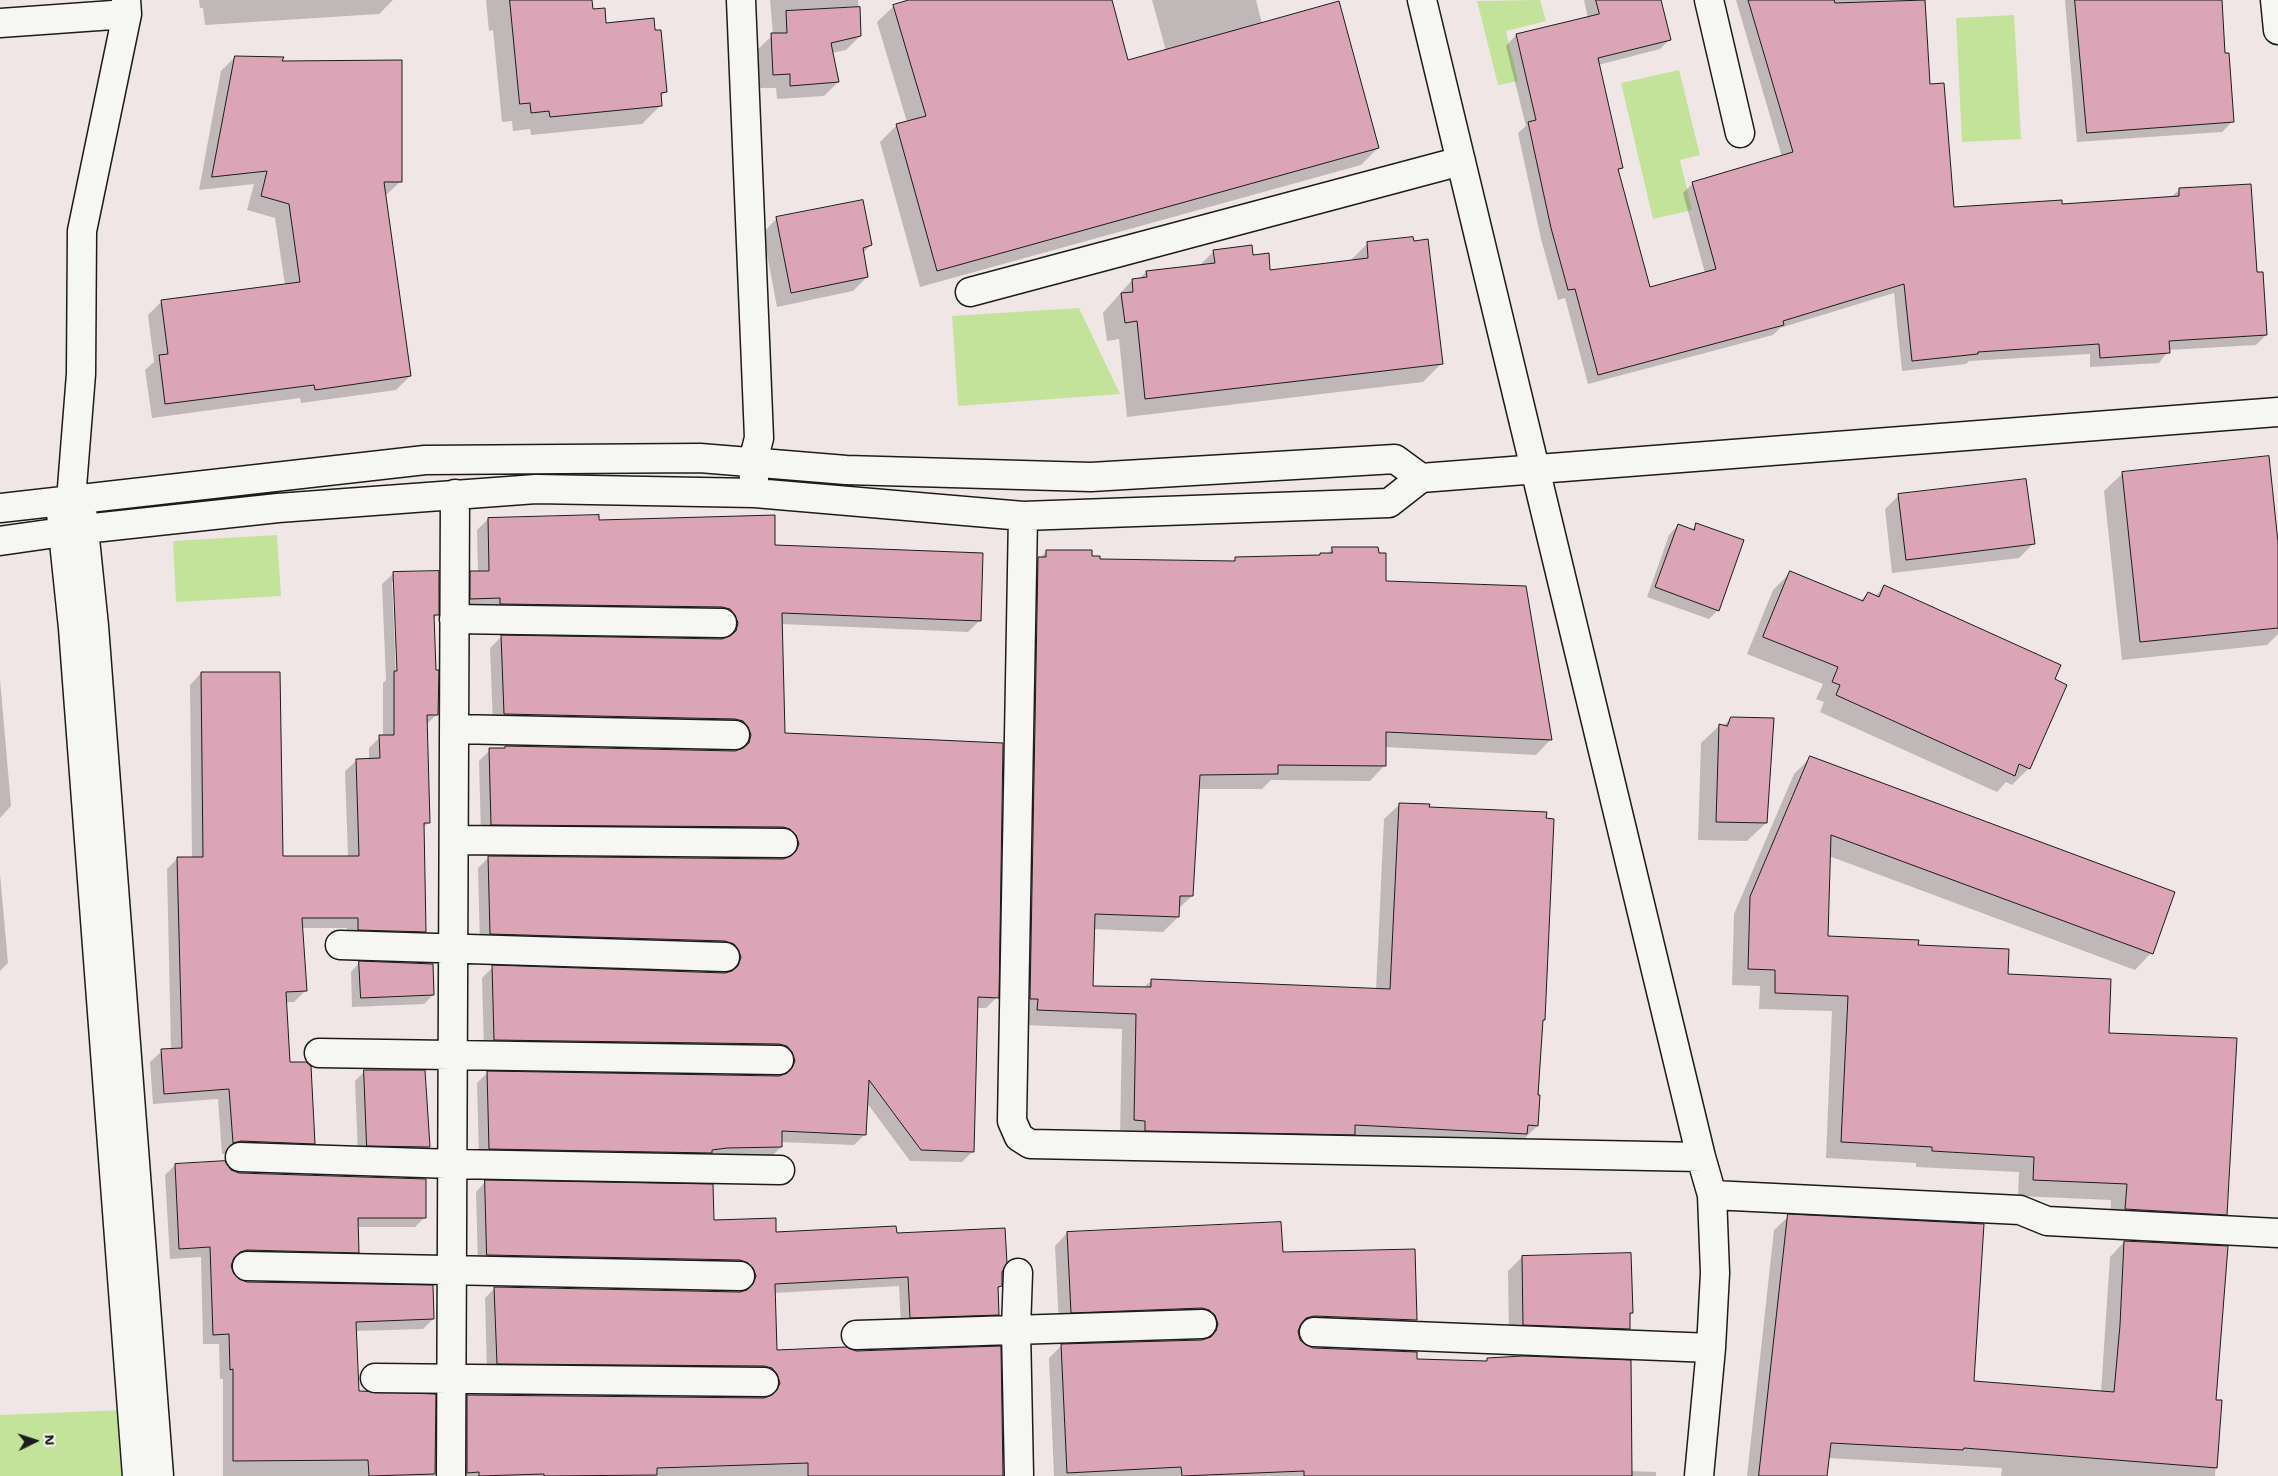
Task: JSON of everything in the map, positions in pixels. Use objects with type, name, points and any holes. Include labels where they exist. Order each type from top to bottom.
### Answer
[{"type":"street","points":[[742,0],[759,438],[753,462],[755,493]]},
{"type":"street","points":[[1709,0],[1740,133]]},
{"type":"street","points":[[2275,0],[2278,30]]},
{"type":"street","points":[[1429,2],[1461,161],[1712,1196],[1714,1273],[1711,1348],[1698,1476]]},
{"type":"street","points":[[0,23],[126,7],[82,231],[81,374],[70,500],[74,530],[94,626],[159,1476]]},
{"type":"street","points":[[970,292],[1461,161]]},
{"type":"street","points":[[0,540],[278,508],[536,489],[755,493],[1023,516],[1389,503],[1421,478],[2278,412]]},
{"type":"street","points":[[0,508],[425,460],[700,458],[846,470],[1091,477],[1395,459],[1421,478]]},
{"type":"street","points":[[451,1476],[455,494]]},
{"type":"street","points":[[1023,516],[1012,1121],[1019,1137],[1030,1144],[1701,1157]]},
{"type":"street","points":[[74,530],[76,668],[137,1476]]},
{"type":"street","points":[[454,620],[722,622]]},
{"type":"street","points":[[454,729],[735,735]]},
{"type":"street","points":[[454,840],[782,843]]},
{"type":"street","points":[[340,945],[725,957]]},
{"type":"street","points":[[320,1053],[779,1060]]},
{"type":"street","points":[[240,1157],[453,1164],[780,1170]]},
{"type":"street","points":[[1712,1196],[2020,1210],[2048,1221],[2278,1233]]},
{"type":"street","points":[[247,1266],[451,1268],[740,1276]]},
{"type":"street","points":[[1018,1273],[1016,1328],[1019,1476]]},
{"type":"street","points":[[856,1335],[1016,1328],[1202,1324]]},
{"type":"street","points":[[1314,1332],[1711,1348]]},
{"type":"street","points":[[375,1378],[764,1382]]},
{"type":"green space","points":[[1540,0],[1546,21],[1506,31],[1518,81],[1498,85],[1477,1]]},
{"type":"green space","points":[[2014,15],[2021,139],[1962,142],[1956,18]]},
{"type":"green space","points":[[1679,70],[1700,155],[1680,160],[1692,210],[1653,219],[1621,83]]},
{"type":"green space","points":[[1079,308],[1120,394],[958,406],[952,316]]},
{"type":"green space","points":[[277,535],[281,596],[176,602],[173,541]]},
{"type":"green space","points":[[125,1410],[128,1476],[0,1476],[0,1415]]},
{"type":"building","points":[[510,0],[592,0],[593,9],[605,8],[606,23],[654,18],[655,30],[661,30],[667,92],[661,93],[662,106],[550,117],[549,111],[531,113],[530,103],[520,104]]},
{"type":"building","points":[[909,0],[1112,0],[1128,60],[1339,1],[1379,148],[937,271],[896,124],[926,116],[893,5]]},
{"type":"building","points":[[1596,0],[1661,0],[1671,40],[1598,58],[1623,168],[1618,169],[1650,287],[1716,269],[1692,182],[1793,152],[1748,0],[1834,0],[1835,3],[1925,0],[1930,84],[1944,83],[1954,207],[2062,200],[2062,204],[2179,196],[2179,188],[2251,184],[2257,272],[2263,272],[2267,335],[2169,341],[2170,353],[2100,358],[2099,344],[1978,352],[1978,354],[1912,361],[1904,284],[1783,321],[1784,325],[1598,375],[1575,289],[1568,290],[1551,228],[1528,122],[1536,120],[1516,34],[1599,14]]},
{"type":"building","points":[[2075,0],[2222,0],[2225,53],[2229,53],[2234,122],[2087,133]]},
{"type":"building","points":[[860,7],[861,36],[831,43],[839,82],[790,86],[790,74],[773,75],[771,33],[787,33],[786,11]]},
{"type":"building","points":[[235,56],[284,57],[282,61],[402,60],[402,182],[384,182],[411,376],[315,390],[314,385],[165,404],[159,355],[168,354],[161,300],[300,282],[289,204],[261,196],[267,171],[212,177]]},
{"type":"building","points":[[863,200],[872,245],[863,248],[868,277],[791,293],[776,217]]},
{"type":"building","points":[[1413,237],[1414,241],[1428,239],[1443,364],[1145,399],[1137,321],[1125,323],[1121,293],[1133,292],[1132,279],[1147,277],[1146,271],[1215,263],[1213,250],[1252,245],[1253,255],[1269,253],[1270,270],[1368,258],[1367,242]]},
{"type":"building","points":[[2269,456],[2278,542],[2278,628],[2140,642],[2122,472]]},
{"type":"building","points":[[2026,479],[2035,544],[1906,560],[1898,494]]},
{"type":"building","points":[[599,515],[599,520],[775,515],[775,545],[983,553],[981,621],[782,613],[785,733],[1003,743],[999,998],[978,997],[974,1152],[921,1150],[869,1080],[866,1135],[782,1131],[782,1147],[727,1148],[712,1150],[712,1153],[489,1149],[487,1071],[779,1076],[787,1073],[795,1061],[792,1052],[787,1046],[779,1044],[494,1040],[492,965],[725,973],[732,971],[738,966],[741,957],[734,944],[725,941],[490,934],[488,856],[783,859],[791,856],[799,844],[796,835],[790,829],[783,827],[491,825],[489,748],[505,748],[505,746],[735,751],[749,743],[751,735],[748,727],[743,721],[735,719],[504,714],[501,635],[722,639],[736,631],[738,623],[735,615],[730,609],[722,607],[500,604],[500,598],[470,599],[470,571],[489,571],[488,518]]},
{"type":"building","points":[[1696,523],[1744,540],[1719,611],[1655,587],[1678,524],[1694,530]]},
{"type":"building","points":[[1332,547],[1378,547],[1379,553],[1386,553],[1386,581],[1526,586],[1552,740],[1386,732],[1386,766],[1278,765],[1278,774],[1200,775],[1193,896],[1180,896],[1179,917],[1095,914],[1093,986],[1151,987],[1151,979],[1390,989],[1399,803],[1430,804],[1429,807],[1547,812],[1546,818],[1554,819],[1545,1020],[1543,1020],[1538,1095],[1540,1095],[1538,1126],[1528,1125],[1527,1134],[1355,1125],[1355,1135],[1145,1131],[1145,1121],[1134,1120],[1136,1014],[1037,1010],[1038,999],[1030,999],[1038,557],[1046,557],[1046,550],[1092,550],[1092,556],[1100,556],[1100,559],[1235,561],[1235,557],[1320,555],[1320,553],[1332,553]]},
{"type":"building","points":[[439,571],[439,615],[434,615],[436,670],[439,670],[438,715],[427,715],[430,823],[424,823],[426,932],[358,930],[358,918],[302,918],[307,991],[286,992],[290,1062],[306,1062],[311,1066],[315,1144],[241,1141],[233,1143],[229,1089],[164,1094],[161,1049],[182,1048],[177,857],[203,857],[201,672],[280,672],[283,856],[359,856],[356,759],[380,758],[379,735],[394,735],[394,671],[397,671],[393,572]]},
{"type":"building","points":[[1790,571],[1863,601],[1868,592],[1879,597],[1884,585],[2061,665],[2055,679],[2067,685],[2030,769],[2019,764],[2015,776],[1836,695],[1840,685],[1832,682],[1838,667],[1763,637]]},
{"type":"building","points":[[1731,717],[1774,718],[1767,823],[1716,822],[1719,724],[1727,726]]},
{"type":"building","points":[[1810,756],[2175,892],[2153,954],[1831,835],[1828,936],[1919,940],[1918,945],[2009,949],[2008,974],[2111,979],[2109,1033],[2237,1038],[2227,1215],[2125,1209],[2127,1184],[2033,1180],[2034,1157],[1932,1151],[1932,1147],[1841,1142],[1848,996],[1775,993],[1775,970],[1748,969],[1750,897]]},
{"type":"building","points":[[359,961],[433,964],[434,995],[361,998]]},
{"type":"building","points":[[364,1070],[425,1070],[430,1147],[367,1146]]},
{"type":"building","points":[[225,1161],[231,1170],[239,1173],[426,1179],[426,1218],[358,1218],[359,1253],[247,1250],[240,1252],[234,1258],[231,1266],[234,1274],[239,1279],[247,1282],[433,1285],[434,1319],[356,1322],[359,1391],[436,1394],[435,1474],[369,1476],[368,1460],[233,1461],[233,1369],[230,1370],[229,1334],[213,1335],[210,1247],[179,1249],[175,1164]]},
{"type":"building","points":[[485,1180],[713,1184],[714,1220],[776,1218],[776,1232],[896,1226],[897,1233],[1005,1228],[1007,1263],[1002,1272],[1002,1286],[998,1287],[999,1315],[910,1318],[908,1277],[775,1284],[777,1350],[846,1347],[856,1351],[1001,1346],[1003,1476],[808,1476],[808,1463],[657,1468],[657,1475],[544,1476],[544,1474],[479,1476],[479,1472],[467,1473],[467,1395],[764,1398],[772,1395],[780,1383],[777,1374],[772,1368],[764,1366],[497,1364],[494,1287],[740,1292],[747,1290],[753,1284],[756,1276],[753,1268],[748,1263],[740,1260],[487,1255]]},
{"type":"building","points":[[1788,1214],[1984,1224],[1974,1381],[2114,1392],[2120,1325],[2124,1241],[2228,1246],[2216,1400],[2222,1400],[2217,1468],[1964,1448],[1963,1450],[1831,1443],[1827,1476],[1759,1476]]},
{"type":"building","points":[[1281,1222],[1283,1252],[1415,1249],[1417,1320],[1314,1316],[1306,1318],[1298,1331],[1300,1340],[1313,1348],[1417,1352],[1417,1359],[1487,1361],[1487,1358],[1523,1356],[1631,1360],[1632,1476],[1304,1476],[1304,1471],[1182,1476],[1181,1467],[1067,1473],[1061,1344],[1202,1340],[1211,1337],[1216,1331],[1218,1324],[1215,1315],[1209,1310],[1202,1308],[1071,1313],[1067,1232]]},
{"type":"building","points":[[1631,1253],[1633,1313],[1630,1313],[1630,1329],[1523,1325],[1522,1256]]}]
